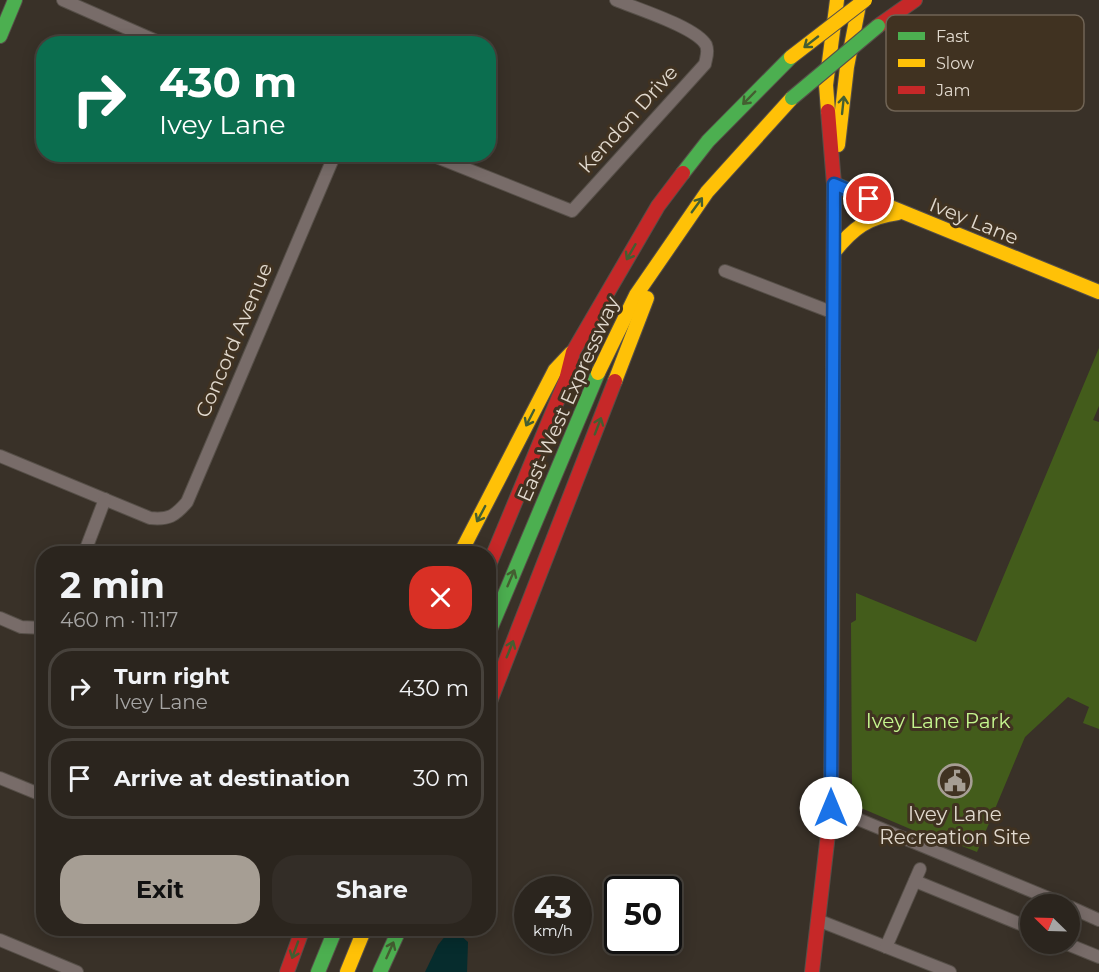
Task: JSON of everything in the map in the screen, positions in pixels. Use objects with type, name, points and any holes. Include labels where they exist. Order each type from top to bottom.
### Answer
[{"type":"main road","points":[[0,36],[15,0]]},
{"type":"main road","points":[[812,972],[820,921],[831,808],[834,184],[826,84],[837,0]]},
{"type":"main road","points":[[834,184],[847,67],[860,0]]},
{"type":"main road","name":"East-West Expressway","points":[[496,548],[566,381],[573,352],[658,206],[708,141],[791,57],[865,0]]},
{"type":"main road","name":"East-West Expressway","points":[[894,15],[915,0]]},
{"type":"main road","name":"East-West Expressway","points":[[496,615],[604,358],[636,295],[707,192],[792,98],[886,20]]},
{"type":"main road","name":"Ivey Lane","points":[[834,184],[1099,292]]},
{"type":"main road","points":[[834,252],[862,220],[901,212]]},
{"type":"main road","points":[[496,686],[646,304],[653,271]]},
{"type":"main road","points":[[464,546],[555,370],[573,352]]},
{"type":"main road","points":[[287,972],[300,936]]},
{"type":"main road","points":[[318,972],[333,936]]},
{"type":"main road","points":[[347,972],[362,936]]},
{"type":"main road","points":[[380,972],[396,936]]},
{"type":"street","points":[[63,0],[145,36]]},
{"type":"street","name":"Kendon Drive","points":[[449,162],[572,211],[705,64],[708,51],[705,43],[694,33],[616,0]]},
{"type":"street","name":"Concord Avenue","points":[[105,499],[150,518],[166,519],[175,516],[187,502],[332,162]]},
{"type":"street","points":[[725,272],[834,313]]},
{"type":"street","points":[[0,456],[105,499],[87,546]]},
{"type":"street","points":[[0,618],[21,627],[36,628]]},
{"type":"street","points":[[0,778],[36,792]]},
{"type":"street","points":[[831,808],[1039,894]]},
{"type":"street","points":[[886,947],[920,868]]},
{"type":"street","points":[[915,881],[1020,924]]},
{"type":"street","points":[[1080,911],[1099,920]]},
{"type":"street","points":[[820,921],[950,972]]},
{"type":"street","points":[[0,940],[77,972]]},
{"type":"street","points":[[1080,949],[1099,957]]},
{"type":"green space","name":"Ivey Lane Park","points":[[1099,348],[1099,406],[1093,420],[1099,422],[1099,729],[1083,723],[1089,707],[1068,697],[1025,737],[977,852],[924,831],[922,834],[861,808],[852,794],[851,623],[856,620],[856,593],[976,642]]},
{"type":"water","points":[[445,936],[461,936],[468,942],[467,972],[425,972],[438,945]]},
{"type":"traffic: fast","points":[[0,36],[15,0]]},
{"type":"traffic: fast","points":[[792,98],[878,26]]},
{"type":"traffic: fast","points":[[683,173],[708,141],[791,57]]},
{"type":"traffic: fast","points":[[496,615],[598,373]]},
{"type":"traffic: fast","points":[[318,972],[333,936]]},
{"type":"traffic: fast","points":[[380,972],[396,936]]},
{"type":"traffic: slow","points":[[828,111],[826,85],[837,0]]},
{"type":"traffic: slow","points":[[838,145],[847,67],[860,0]]},
{"type":"traffic: slow","points":[[791,57],[865,0]]},
{"type":"traffic: slow","points":[[598,373],[636,295],[707,192],[792,98]]},
{"type":"traffic: slow","points":[[834,184],[1099,292]]},
{"type":"traffic: slow","points":[[834,252],[862,225],[878,217],[898,213]]},
{"type":"traffic: slow","points":[[615,381],[647,298]]},
{"type":"traffic: slow","points":[[464,546],[555,370],[571,353]]},
{"type":"traffic: slow","points":[[832,686],[833,367]]},
{"type":"traffic: slow","points":[[347,972],[362,936]]},
{"type":"traffic: jam","points":[[894,15],[915,0]]},
{"type":"traffic: jam","points":[[878,26],[886,20]]},
{"type":"traffic: jam","points":[[828,111],[834,184],[833,367]]},
{"type":"traffic: jam","points":[[496,548],[566,380],[573,352],[658,206],[683,173]]},
{"type":"traffic: jam","points":[[496,686],[615,381]]},
{"type":"traffic: jam","points":[[812,972],[831,808],[832,686]]},
{"type":"traffic: jam","points":[[287,972],[300,936]]},
{"type":"place","name":"Ivey Lane Recreation Site","points":[[955,781]]},
{"type":"route","points":[[831,808],[834,184],[869,199]]}]
